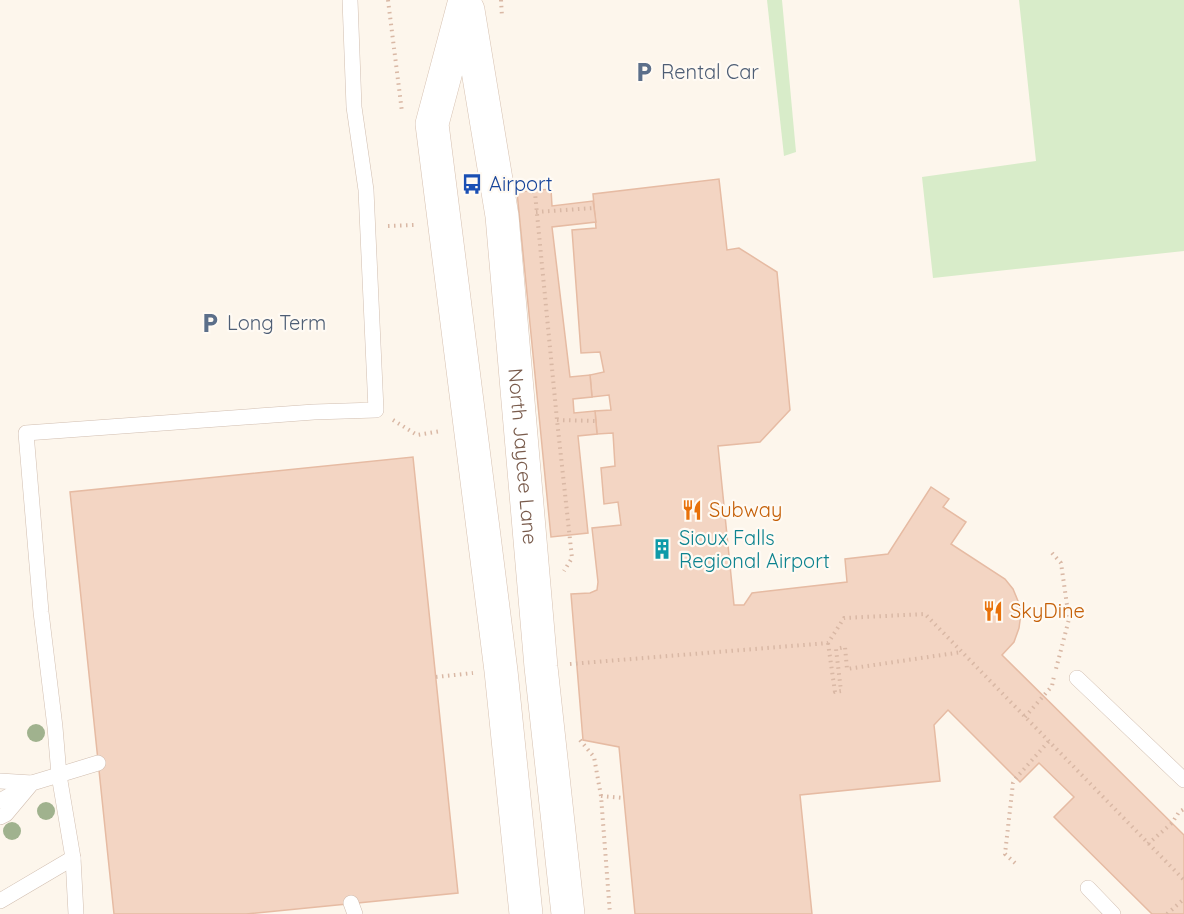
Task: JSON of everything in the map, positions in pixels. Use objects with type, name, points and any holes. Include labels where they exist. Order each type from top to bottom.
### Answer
[{"type":"main road","points":[[466,0],[432,124],[501,670],[526,914]]},
{"type":"main road","name":"North Jaycee Lane","points":[[466,0],[502,216],[541,667],[568,914]]},
{"type":"lane","points":[[76,914],[73,858],[59,775],[41,612],[26,433],[314,411],[376,410],[366,190],[354,107],[350,0]]},
{"type":"lane","points":[[1077,678],[1184,780]]},
{"type":"lane","points":[[0,790],[98,763]]},
{"type":"lane","points":[[0,781],[32,783]]},
{"type":"lane","points":[[0,801],[32,783]]},
{"type":"lane","points":[[0,817],[6,814],[32,783]]},
{"type":"lane","points":[[0,901],[73,858]]},
{"type":"lane","points":[[1088,888],[1113,914]]},
{"type":"path","points":[[501,0],[503,23]]},
{"type":"path","points":[[520,182],[536,193],[536,212],[572,558],[560,577]]},
{"type":"path","points":[[536,212],[594,208]]},
{"type":"path","points":[[368,227],[418,225]]},
{"type":"path","points":[[376,410],[417,435],[444,430]]},
{"type":"path","points":[[557,420],[596,421]]},
{"type":"path","points":[[1025,717],[1052,686],[1069,622],[1061,564],[1052,553]]},
{"type":"path","points":[[962,652],[847,669],[845,647],[836,649],[841,691],[835,692],[828,643],[844,618],[925,614],[962,652],[1148,844],[1184,880]]},
{"type":"path","points":[[577,664],[828,643]]},
{"type":"path","points":[[436,677],[482,672]]},
{"type":"path","points":[[576,736],[594,757],[601,796],[610,914]]},
{"type":"path","points":[[1015,863],[1005,855],[1013,783],[1048,741]]},
{"type":"path","points":[[601,796],[624,798]]},
{"type":"path","points":[[1148,844],[1184,809]]},
{"type":"path","points":[[1167,914],[1184,899]]},
{"type":"green space","points":[[767,0],[782,0],[796,152],[784,156]]},
{"type":"green space","points":[[1019,0],[1184,0],[1184,251],[933,278],[922,177],[1036,161]]},
{"type":"building","name":"Sioux Falls Regional Airport","points":[[719,179],[727,250],[739,248],[777,272],[790,410],[760,442],[718,446],[734,605],[744,605],[752,593],[847,582],[845,559],[888,554],[931,487],[949,499],[943,507],[966,522],[951,544],[1005,579],[1013,589],[1018,601],[1021,613],[1019,628],[1014,642],[1002,655],[1184,835],[1184,914],[1152,914],[1054,817],[1074,797],[1039,763],[1020,782],[948,710],[934,725],[940,781],[800,795],[812,914],[635,914],[619,747],[583,740],[571,594],[590,593],[597,590],[592,528],[621,525],[618,502],[604,504],[601,468],[615,466],[613,433],[597,434],[595,411],[611,410],[609,395],[592,397],[590,375],[604,372],[600,352],[581,353],[572,230],[596,228],[593,194]]},
{"type":"building","points":[[551,189],[552,206],[593,201],[596,222],[552,227],[570,377],[590,375],[592,397],[573,399],[574,413],[595,411],[597,434],[578,436],[588,533],[551,537],[517,192]]},
{"type":"building","points":[[413,457],[458,893],[246,914],[114,914],[70,492]]},
{"type":"place","name":"Rental Car","points":[[644,72]]},
{"type":"place","name":"Airport","points":[[472,184]]},
{"type":"place","name":"Long Term","points":[[210,323]]},
{"type":"place","name":"Subway","points":[[692,510]]},
{"type":"place","name":"Sioux Falls Regional Airport","points":[[662,549]]},
{"type":"place","name":"SkyDine","points":[[993,611]]}]
